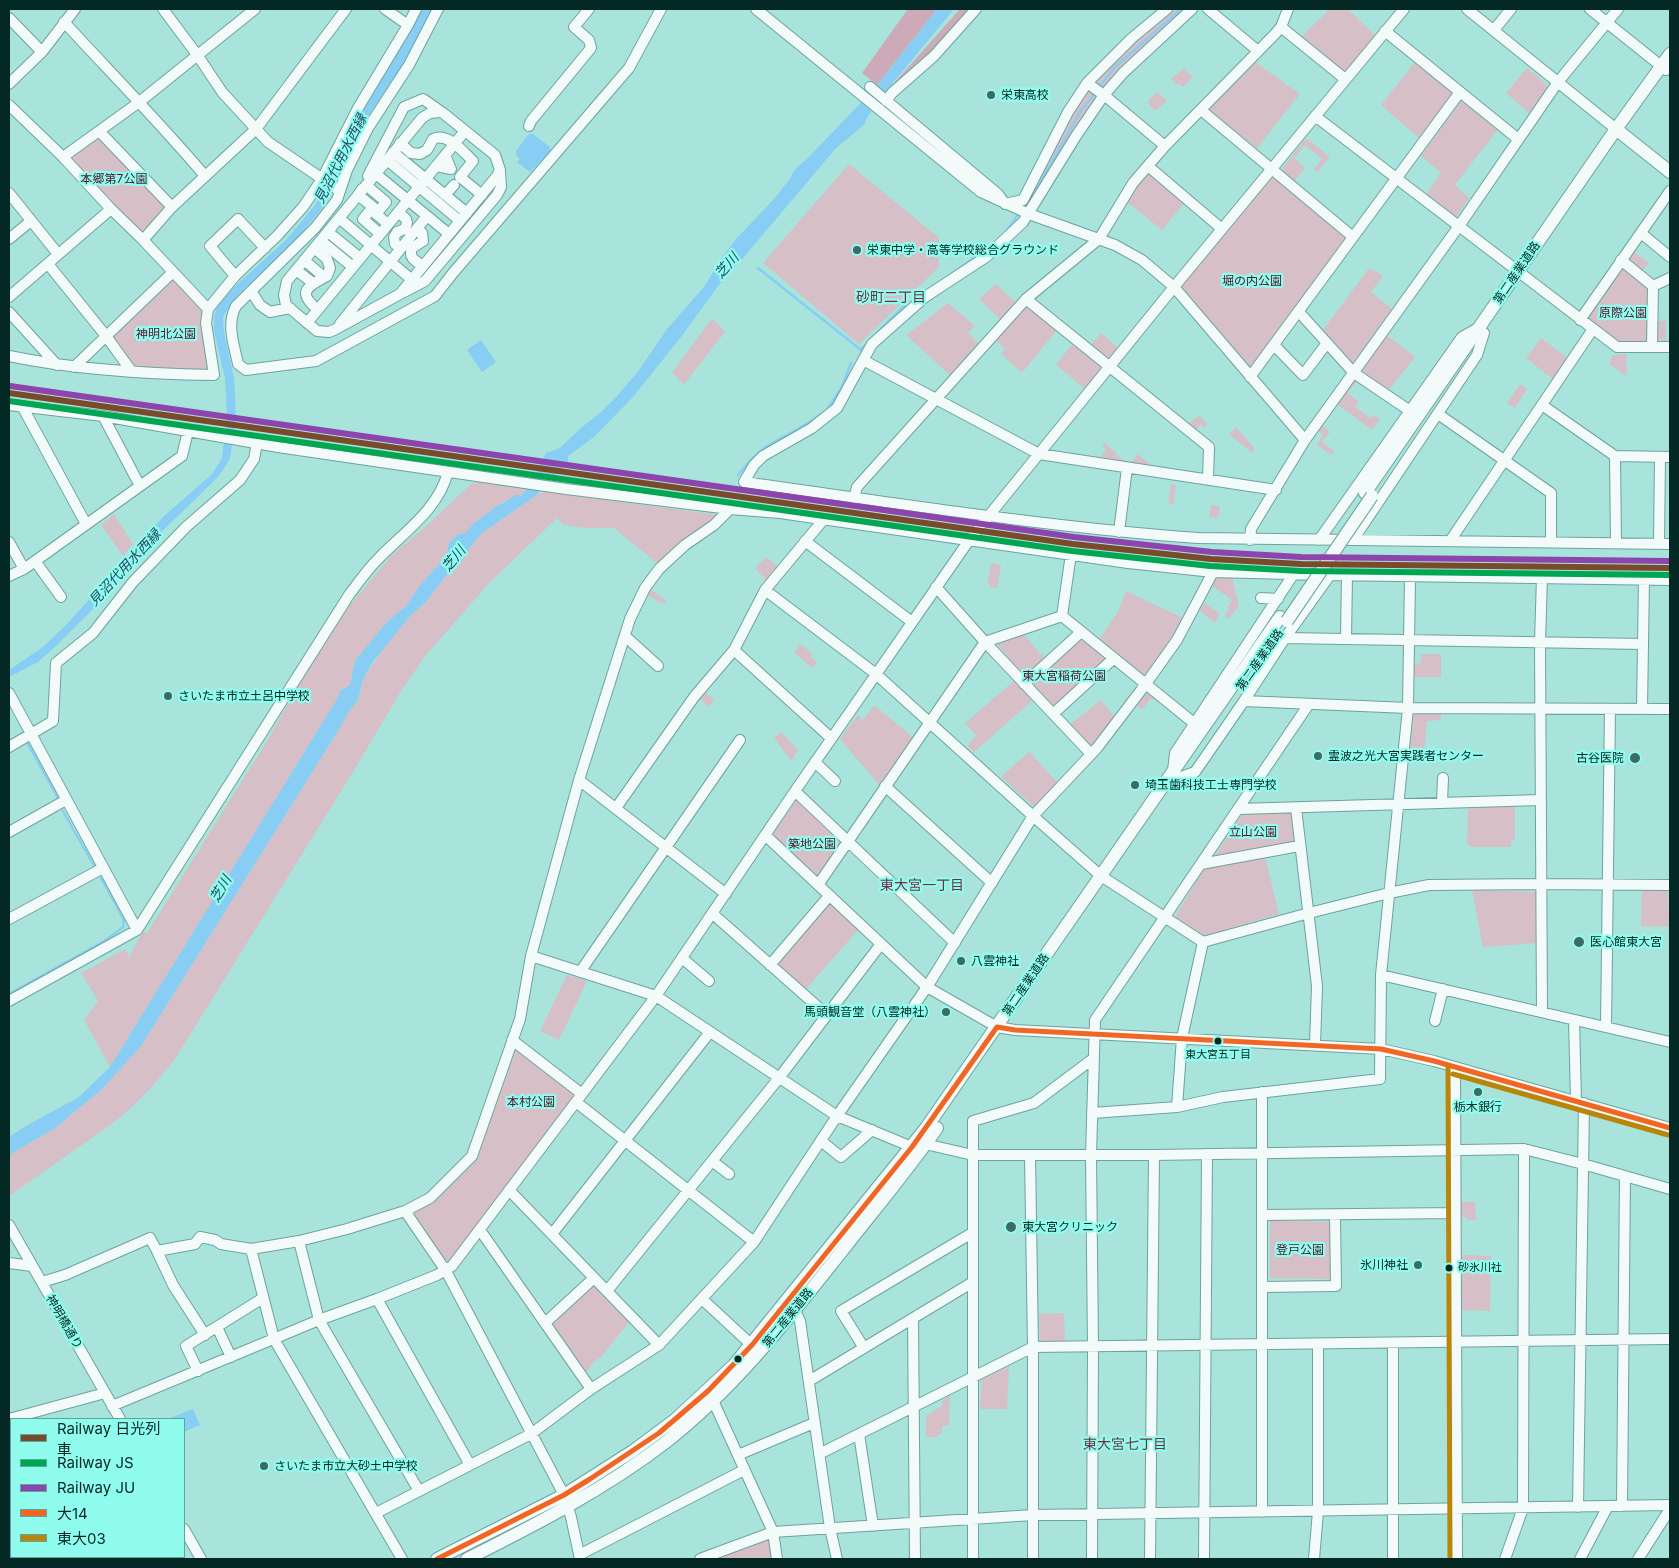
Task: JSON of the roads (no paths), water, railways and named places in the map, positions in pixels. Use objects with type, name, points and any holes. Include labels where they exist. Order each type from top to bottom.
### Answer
[{"type":"main road","name":"第二産業道路","points":[[467,1559],[566,1500],[640,1461],[683,1428],[710,1396],[756,1349],[925,1144],[1001,1028],[1104,878],[1619,131],[1666,67],[1670,54]]},
{"type":"main road","points":[[1619,131],[1670,172]]},
{"type":"main road","name":"第二産業道路","points":[[790,1307],[1001,1028]]},
{"type":"main road","name":"第二産業道路","points":[[437,1559],[566,1500]]},
{"type":"street","points":[[9,84],[42,52],[75,9]]},
{"type":"street","points":[[163,9],[222,92],[268,142],[338,190]]},
{"type":"street","points":[[63,156],[138,103],[256,9]]},
{"type":"street","points":[[144,240],[172,207],[256,129],[346,9]]},
{"type":"street","points":[[385,9],[408,25]]},
{"type":"street","points":[[9,356],[74,367],[132,372],[214,375],[206,323],[208,309],[234,276],[265,248],[303,207],[324,180],[358,108],[416,9]]},
{"type":"street","points":[[438,9],[408,64],[368,128],[338,190],[337,200],[315,228],[236,306],[231,316],[230,324],[238,364],[246,370],[316,361],[435,296],[453,272],[629,68],[662,9]]},
{"type":"street","points":[[529,126],[591,48],[589,40],[574,27],[589,9]]},
{"type":"street","points":[[756,9],[981,192],[1024,212],[1099,239],[1130,253],[1174,287],[1305,440]]},
{"type":"street","points":[[885,100],[934,56],[976,9]]},
{"type":"street","points":[[1006,204],[1023,200],[1068,112],[1087,83],[1132,38],[1167,9]]},
{"type":"street","points":[[1192,9],[1101,94],[1076,136],[1024,212],[1023,222],[986,257],[925,297],[878,338],[872,344],[837,408],[812,428],[763,456],[754,464],[744,482],[989,516],[1120,532],[1198,538],[1670,544]]},
{"type":"street","points":[[1208,9],[1258,51]]},
{"type":"street","points":[[854,498],[857,487],[1026,299],[1099,239],[1132,183],[1165,146],[1281,27],[1288,9]]},
{"type":"street","points":[[112,1406],[319,1320],[377,1300],[446,1271],[480,1230],[656,996],[795,791],[970,539],[1174,287],[1404,9]]},
{"type":"street","points":[[1467,9],[1619,131]]},
{"type":"street","points":[[1494,30],[1511,9]]},
{"type":"street","points":[[1590,9],[1666,67]]},
{"type":"street","points":[[1250,540],[1251,529],[1305,440],[1459,226],[1558,82],[1618,9]]},
{"type":"street","points":[[9,18],[42,52]]},
{"type":"street","points":[[64,22],[173,139],[204,176]]},
{"type":"street","points":[[1281,27],[1345,79]]},
{"type":"street","points":[[1385,31],[1518,139]]},
{"type":"street","points":[[1087,83],[1165,146]]},
{"type":"street","points":[[870,87],[998,194],[1006,204]]},
{"type":"street","points":[[1250,377],[1460,92]]},
{"type":"street","points":[[358,194],[404,107],[423,99],[443,113],[495,155],[500,170],[501,187],[497,195],[425,281],[337,329],[329,332],[317,331],[286,305],[284,295],[287,281],[425,115],[443,113]]},
{"type":"street","points":[[9,106],[63,156],[111,209],[144,240],[208,309]]},
{"type":"street","points":[[1201,110],[1354,237]]},
{"type":"street","points":[[1315,116],[1616,347],[1670,347]]},
{"type":"street","points":[[99,131],[172,207]]},
{"type":"street","points":[[307,323],[465,131]]},
{"type":"street","points":[[400,143],[416,155],[424,153],[430,142],[436,137],[448,139],[474,161],[460,177],[482,195]]},
{"type":"street","points":[[390,156],[463,217]]},
{"type":"street","points":[[1148,166],[1222,229]]},
{"type":"street","points":[[400,294],[482,195],[500,170]]},
{"type":"street","points":[[376,174],[450,234]]},
{"type":"street","points":[[422,183],[445,195],[463,217]]},
{"type":"street","points":[[366,185],[386,202],[376,214],[388,224]]},
{"type":"street","points":[[445,195],[454,185]]},
{"type":"street","points":[[1580,320],[1670,191]]},
{"type":"street","points":[[9,193],[58,254]]},
{"type":"street","points":[[358,194],[373,207],[363,219],[380,234]]},
{"type":"street","points":[[9,297],[111,209]]},
{"type":"street","points":[[398,212],[406,219],[407,223],[405,229],[397,232],[394,237],[395,244],[401,248]]},
{"type":"street","points":[[337,329],[427,216]]},
{"type":"street","points":[[339,218],[412,280]]},
{"type":"street","points":[[234,276],[210,246],[238,219],[265,248]]},
{"type":"street","points":[[9,239],[31,220]]},
{"type":"street","points":[[417,228],[422,234],[423,241],[422,244],[412,248],[411,255],[412,258],[423,266]]},
{"type":"street","points":[[328,232],[356,263]]},
{"type":"street","points":[[1641,233],[1670,256]]},
{"type":"street","points":[[317,244],[356,263]]},
{"type":"street","points":[[317,244],[328,263],[328,272],[324,277],[309,286],[306,295],[312,305],[318,310]]},
{"type":"street","points":[[304,260],[324,277]]},
{"type":"street","points":[[1621,260],[1653,286]]},
{"type":"street","points":[[48,264],[106,336],[132,372]]},
{"type":"street","points":[[296,270],[313,283]]},
{"type":"street","points":[[74,367],[174,272]]},
{"type":"street","points":[[1653,286],[1670,278]]},
{"type":"street","points":[[1652,347],[1653,286]]},
{"type":"street","points":[[251,291],[260,305],[270,312],[290,308]]},
{"type":"street","points":[[1026,299],[1209,447],[1208,480]]},
{"type":"street","points":[[9,312],[57,365]]},
{"type":"street","points":[[1299,312],[1354,373],[1410,412]]},
{"type":"street","points":[[1450,541],[1593,329]]},
{"type":"street","points":[[1319,540],[1462,337],[1482,330]]},
{"type":"street","points":[[1354,540],[1477,355],[1482,330]]},
{"type":"street","points":[[1274,345],[1303,375],[1327,343]]},
{"type":"street","points":[[864,360],[1039,454],[1276,490]]},
{"type":"street","points":[[9,405],[103,416],[237,440],[557,488],[824,519],[1128,562],[1213,572],[1670,580]]},
{"type":"street","points":[[1542,405],[1615,456],[1665,457],[1659,544]]},
{"type":"street","points":[[22,406],[86,524]]},
{"type":"street","points":[[1438,414],[1551,493],[1551,542]]},
{"type":"street","points":[[103,416],[140,486]]},
{"type":"street","points":[[9,576],[24,569],[182,456],[188,431]]},
{"type":"street","points":[[9,747],[54,721],[56,663],[93,633],[133,582],[186,527],[240,480],[254,459],[257,443]]},
{"type":"street","points":[[1615,456],[1616,543]]},
{"type":"street","points":[[1120,532],[1128,468]]},
{"type":"street","points":[[9,1001],[137,930],[349,595],[377,560],[431,507],[440,495],[448,472]]},
{"type":"street","points":[[157,1251],[195,1244],[200,1237],[215,1240],[221,1244],[251,1249],[299,1241],[347,1229],[405,1211],[430,1198],[472,1156],[520,1019],[531,956],[579,780],[630,619],[658,569],[686,545],[714,525],[730,509]]},
{"type":"street","points":[[616,808],[694,697],[734,650],[765,590],[824,519]]},
{"type":"street","points":[[9,542],[24,569]]},
{"type":"street","points":[[806,542],[912,622]]},
{"type":"street","points":[[1062,616],[1071,554]]},
{"type":"street","points":[[35,560],[61,597]]},
{"type":"street","points":[[376,1513],[531,1434],[591,1389],[659,1345],[754,1242],[837,1116],[927,987],[1033,816],[1092,754],[1145,685],[1177,640],[1213,572]]},
{"type":"street","points":[[1293,574],[1175,753],[1176,775],[1195,772],[1285,638],[1330,575]]},
{"type":"street","points":[[1346,639],[1347,575]]},
{"type":"street","points":[[1092,1113],[1177,1107],[1223,1097],[1380,1079],[1381,975],[1408,708],[1410,576]]},
{"type":"street","points":[[1542,577],[1540,642],[1542,1012]]},
{"type":"street","points":[[1642,709],[1644,579]]},
{"type":"street","points":[[936,587],[1024,684],[1092,754]]},
{"type":"street","points":[[765,590],[876,674],[1104,878],[1202,942],[1309,913],[1429,885],[1670,885]]},
{"type":"street","points":[[1261,598],[1278,599]]},
{"type":"street","points":[[1062,616],[1195,724]]},
{"type":"street","points":[[818,885],[985,642],[1062,616]]},
{"type":"street","points":[[1024,684],[1080,632]]},
{"type":"street","points":[[625,636],[658,666]]},
{"type":"street","points":[[1285,638],[1643,644]]},
{"type":"street","points":[[734,650],[832,738]]},
{"type":"street","points":[[1053,714],[1113,659]]},
{"type":"street","points":[[9,693],[137,930]]},
{"type":"street","points":[[1244,701],[1408,708],[1670,710]]},
{"type":"street","points":[[1092,1559],[1093,1346],[1091,1155],[1096,1020],[1309,704]]},
{"type":"street","points":[[1606,1027],[1610,709]]},
{"type":"street","points":[[580,972],[740,740]]},
{"type":"street","points":[[815,762],[835,781]]},
{"type":"street","points":[[1442,802],[1443,778]]},
{"type":"street","points":[[579,780],[726,894]]},
{"type":"street","points":[[886,786],[992,883]]},
{"type":"street","points":[[795,791],[955,943]]},
{"type":"street","points":[[9,832],[66,800]]},
{"type":"street","points":[[1238,809],[1541,800]]},
{"type":"street","points":[[1296,808],[1317,986],[1315,1045]]},
{"type":"street","points":[[765,835],[927,987],[1001,1028],[1381,1049],[1455,1067],[1670,1128]]},
{"type":"street","points":[[1201,864],[1299,846]]},
{"type":"street","points":[[9,919],[103,868]]},
{"type":"street","points":[[770,965],[829,896]]},
{"type":"street","points":[[712,914],[827,1015]]},
{"type":"street","points":[[1177,1107],[1182,1038],[1202,942]]},
{"type":"street","points":[[607,1291],[779,1078],[881,944]]},
{"type":"street","points":[[531,956],[656,996],[837,1116],[912,1147],[925,1144],[973,1155],[1154,1155],[1524,1149],[1670,1189]]},
{"type":"street","points":[[682,958],[709,981]]},
{"type":"street","points":[[1381,975],[1670,1042]]},
{"type":"street","points":[[1435,1020],[1443,989]]},
{"type":"street","points":[[1574,1020],[1584,1164],[1578,1507]]},
{"type":"street","points":[[552,1234],[710,1032]]},
{"type":"street","points":[[512,1040],[625,1141],[754,1242]]},
{"type":"street","points":[[973,1559],[973,1121],[1034,1103],[1094,1058]]},
{"type":"street","points":[[1455,1067],[1457,1559]]},
{"type":"street","points":[[1262,1092],[1262,1512]]},
{"type":"street","points":[[821,1141],[841,1157],[872,1130]]},
{"type":"street","points":[[1505,1559],[1523,1508],[1524,1149]]},
{"type":"street","points":[[1204,1559],[1207,1154]]},
{"type":"street","points":[[1030,1155],[1033,1347],[1033,1559]]},
{"type":"street","points":[[1150,1559],[1154,1155]]},
{"type":"street","points":[[712,1161],[728,1174]]},
{"type":"street","points":[[1622,1506],[1625,1176]]},
{"type":"street","points":[[509,1190],[659,1345]]},
{"type":"street","points":[[405,1211],[446,1271],[566,1500],[579,1557],[744,1470]]},
{"type":"street","points":[[1262,1215],[1455,1213]]},
{"type":"street","points":[[1262,1287],[1336,1286],[1335,1215]]},
{"type":"street","name":"神明橋通り","points":[[9,1225],[119,1418]]},
{"type":"street","points":[[480,1230],[591,1389]]},
{"type":"street","points":[[864,1348],[841,1311],[972,1233]]},
{"type":"street","points":[[42,1282],[65,1275],[150,1238],[173,1285],[205,1335]]},
{"type":"street","points":[[299,1241],[319,1320],[419,1491]]},
{"type":"street","points":[[251,1249],[274,1340],[402,1559]]},
{"type":"street","points":[[9,1263],[32,1266]]},
{"type":"street","points":[[545,1323],[594,1278]]},
{"type":"street","points":[[809,1381],[973,1282]]},
{"type":"street","points":[[198,1371],[186,1346],[263,1298]]},
{"type":"street","points":[[702,1298],[756,1349]]},
{"type":"street","points":[[377,1300],[470,1465]]},
{"type":"street","points":[[790,1307],[800,1321],[830,1528],[837,1559]]},
{"type":"street","points":[[913,1318],[915,1559]]},
{"type":"street","points":[[217,1327],[231,1357]]},
{"type":"street","points":[[819,1454],[1033,1347],[1670,1339]]},
{"type":"street","points":[[1393,1342],[1393,1559]]},
{"type":"street","points":[[1314,1559],[1318,1511],[1318,1344]]},
{"type":"street","points":[[17,1418],[42,1415],[105,1393]]},
{"type":"street","points":[[710,1396],[773,1532],[777,1559]]},
{"type":"street","points":[[738,1455],[814,1423]]},
{"type":"street","points":[[859,1434],[872,1526]]},
{"type":"street","points":[[1580,1559],[1608,1506]]},
{"type":"street","points":[[700,1559],[773,1532],[1033,1515],[1608,1506],[1670,1507]]},
{"type":"street","points":[[1638,1559],[1670,1507]]},
{"type":"street","points":[[185,1532],[201,1559]]},
{"type":"water","points":[[423,9],[432,9],[406,60],[355,135],[320,211],[296,240],[237,296],[224,315],[224,333],[234,378],[236,417],[230,458],[223,470],[144,549],[95,607],[55,647],[38,662],[9,677],[9,670],[43,647],[68,623],[163,517],[212,474],[222,458],[227,415],[225,378],[214,331],[214,316],[217,307],[231,290],[287,239],[315,205],[348,134],[409,40]]},
{"type":"water","name":"芝川","points":[[937,9],[954,9],[892,84],[868,116],[864,125],[836,148],[724,278],[681,337],[633,397],[594,437],[568,456],[568,463],[543,486],[538,494],[482,533],[426,602],[411,615],[372,663],[363,679],[358,700],[349,711],[141,1046],[102,1089],[55,1128],[9,1155],[9,1137],[79,1097],[110,1067],[339,696],[340,691],[350,685],[355,661],[385,624],[406,606],[421,584],[446,557],[449,543],[457,535],[467,532],[472,525],[494,508],[518,494],[521,496],[531,484],[546,453],[560,448],[616,397],[637,373],[667,329],[704,287],[721,259],[737,238],[775,198],[796,168],[807,159],[874,89]]},
{"type":"water","points":[[529,134],[533,134],[550,147],[550,151],[530,172],[517,162],[520,159],[516,155],[516,151]]},
{"type":"water","points":[[481,340],[496,362],[482,372],[467,350]]},
{"type":"water","points":[[193,1409],[200,1425],[185,1432],[185,1418],[170,1418]]},
{"type":"waterway","name":"見沼代用水西縁","points":[[375,95],[424,9]]},
{"type":"waterway","points":[[1099,87],[1115,67],[1181,9]]},
{"type":"waterway","points":[[1036,190],[1080,112],[1096,92]]},
{"type":"waterway","points":[[1027,205],[1031,198]]},
{"type":"waterway","points":[[1005,233],[1017,216]]},
{"type":"waterway","points":[[947,277],[990,247]]},
{"type":"waterway","points":[[758,268],[861,350],[868,342]]},
{"type":"waterway","points":[[913,300],[920,295]]},
{"type":"waterway","points":[[876,334],[906,304]]},
{"type":"waterway","points":[[828,408],[842,387],[851,363]]},
{"type":"waterway","points":[[738,475],[762,450],[821,414]]},
{"type":"waterway","points":[[28,744],[58,798]]},
{"type":"waterway","points":[[63,811],[94,866]]},
{"type":"waterway","points":[[9,994],[106,940],[123,927],[124,920],[101,878]]},
{"type":"rail line","name":"JU","points":[[10,386],[1074,537],[1212,552],[1301,557],[1670,561]]},
{"type":"rail line","name":"日光列車","points":[[9,393],[1073,544],[1211,559],[1301,564],[1670,568]]},
{"type":"rail line","name":"JS","points":[[9,401],[1072,551],[1210,566],[1301,571],[1670,575]]},
{"type":"place","name":"栄東高校","points":[[991,95]]},
{"type":"place","name":"栄東中学・高等学校総合グラウンド","points":[[857,250]]},
{"type":"place","name":"さいたま市立土呂中学校","points":[[168,696]]},
{"type":"place","name":"霊波之光大宮実践者センター","points":[[1318,756]]},
{"type":"place","name":"古谷医院","points":[[1635,758]]},
{"type":"place","name":"埼玉歯科技工士専門学校","points":[[1135,785]]},
{"type":"place","name":"医心館東大宮","points":[[1579,942]]},
{"type":"place","name":"八雲神社","points":[[961,961]]},
{"type":"place","name":"馬頭観音堂（八雲神社）","points":[[946,1012]]},
{"type":"place","name":"東大宮五丁目","points":[[1218,1041]]},
{"type":"place","name":"栃木銀行","points":[[1478,1092]]},
{"type":"place","name":"東大宮クリニック","points":[[1011,1227]]},
{"type":"place","name":"氷川神社","points":[[1418,1265]]},
{"type":"place","name":"砂氷川社","points":[[1449,1268]]},
{"type":"place","name":"さいたま市立大砂土中学校","points":[[264,1466]]},
{"type":"district","name":"砂町二丁目","points":[[891,298]]},
{"type":"district","name":"東大宮一丁目","points":[[922,886]]},
{"type":"district","name":"東大宮七丁目","points":[[1125,1445]]},
{"type":"park label","name":"本郷第7公園","points":[[114,179]]},
{"type":"park label","name":"堀の内公園","points":[[1252,281]]},
{"type":"park label","name":"原際公園","points":[[1623,313]]},
{"type":"park label","name":"神明北公園","points":[[166,334]]},
{"type":"park label","name":"東大宮稲荷公園","points":[[1064,676]]},
{"type":"park label","name":"立山公園","points":[[1253,832]]},
{"type":"park label","name":"築地公園","points":[[812,844]]},
{"type":"park label","name":"本村公園","points":[[531,1102]]},
{"type":"park label","name":"登戸公園","points":[[1300,1250]]}]
